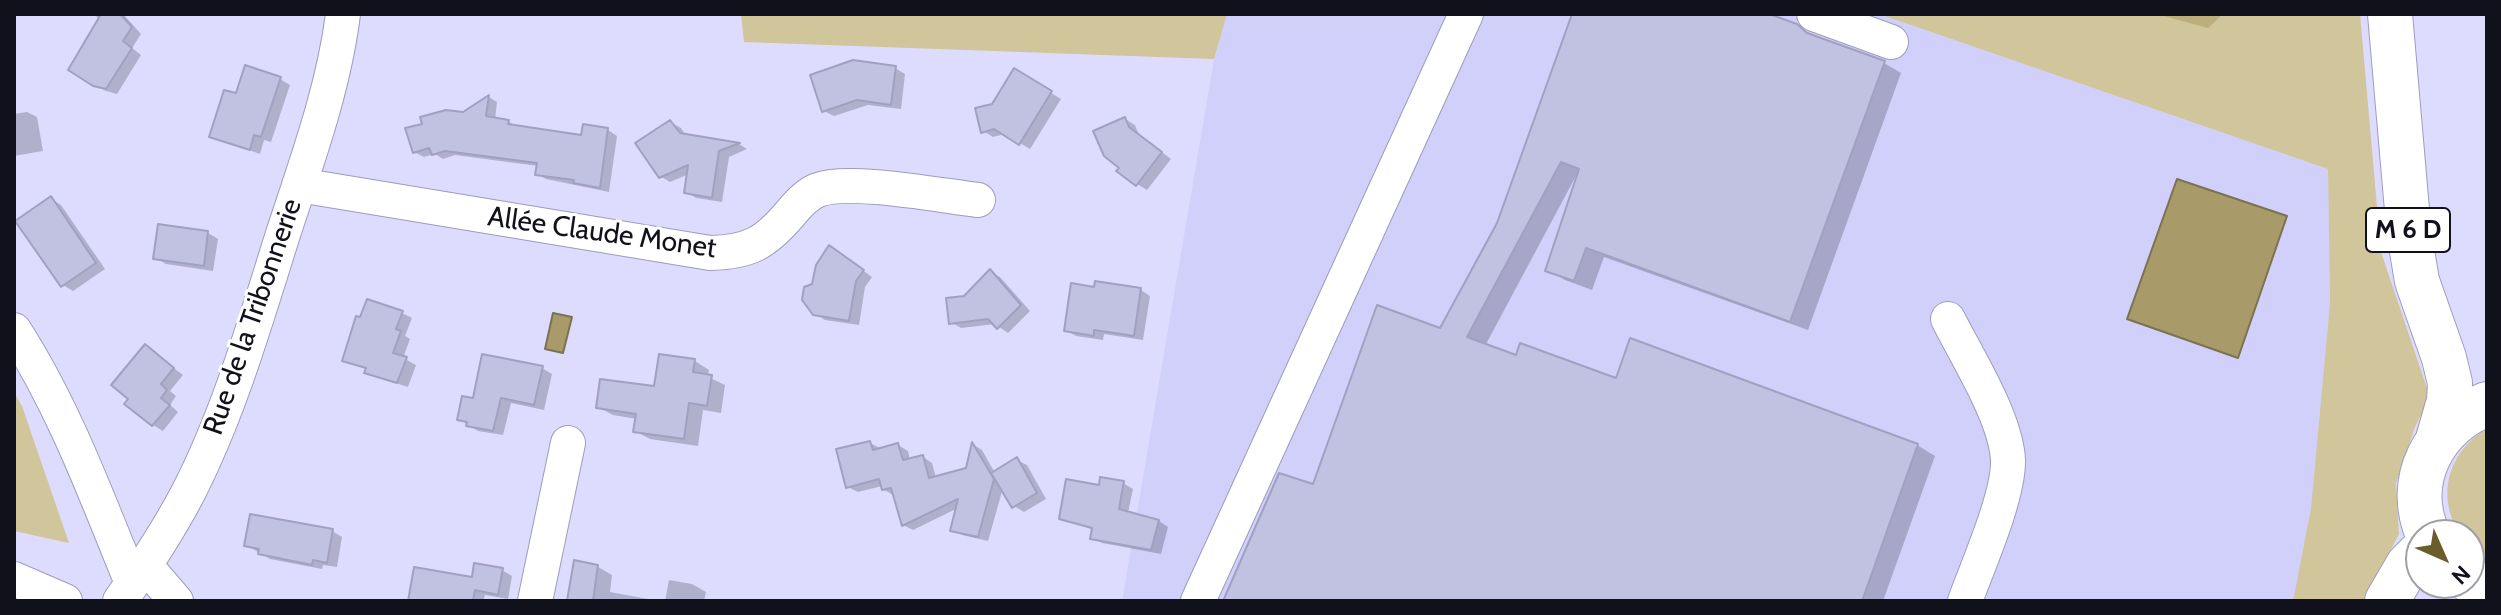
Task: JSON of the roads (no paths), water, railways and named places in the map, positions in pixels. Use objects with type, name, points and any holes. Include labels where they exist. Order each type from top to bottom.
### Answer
[{"type":"highway","name":"M 6 D","points":[[2390,14],[2409,233],[2417,281],[2450,383],[2449,401],[2438,439]]},
{"type":"highway","points":[[2422,519],[2420,481],[2438,439],[2461,417],[2487,404]]},
{"type":"highway","points":[[2387,601],[2405,570]]},
{"type":"street","name":"Rue de la Tribonnerie","points":[[132,583],[162,539],[189,490],[243,355],[299,185],[336,53],[343,14]]},
{"type":"street","points":[[1198,601],[1466,14]]},
{"type":"street","points":[[1814,14],[1891,42]]},
{"type":"street","name":"Allée Claude Monet","points":[[299,185],[710,253],[744,249],[759,243],[770,236],[805,198],[825,187],[852,186],[978,200]]},
{"type":"street","points":[[1948,319],[1998,419],[2008,459],[2005,489],[1965,601]]},
{"type":"street","points":[[14,330],[63,418],[132,583],[176,601]]},
{"type":"street","points":[[535,601],[568,443]]},
{"type":"street","points":[[14,579],[65,601]]}]
